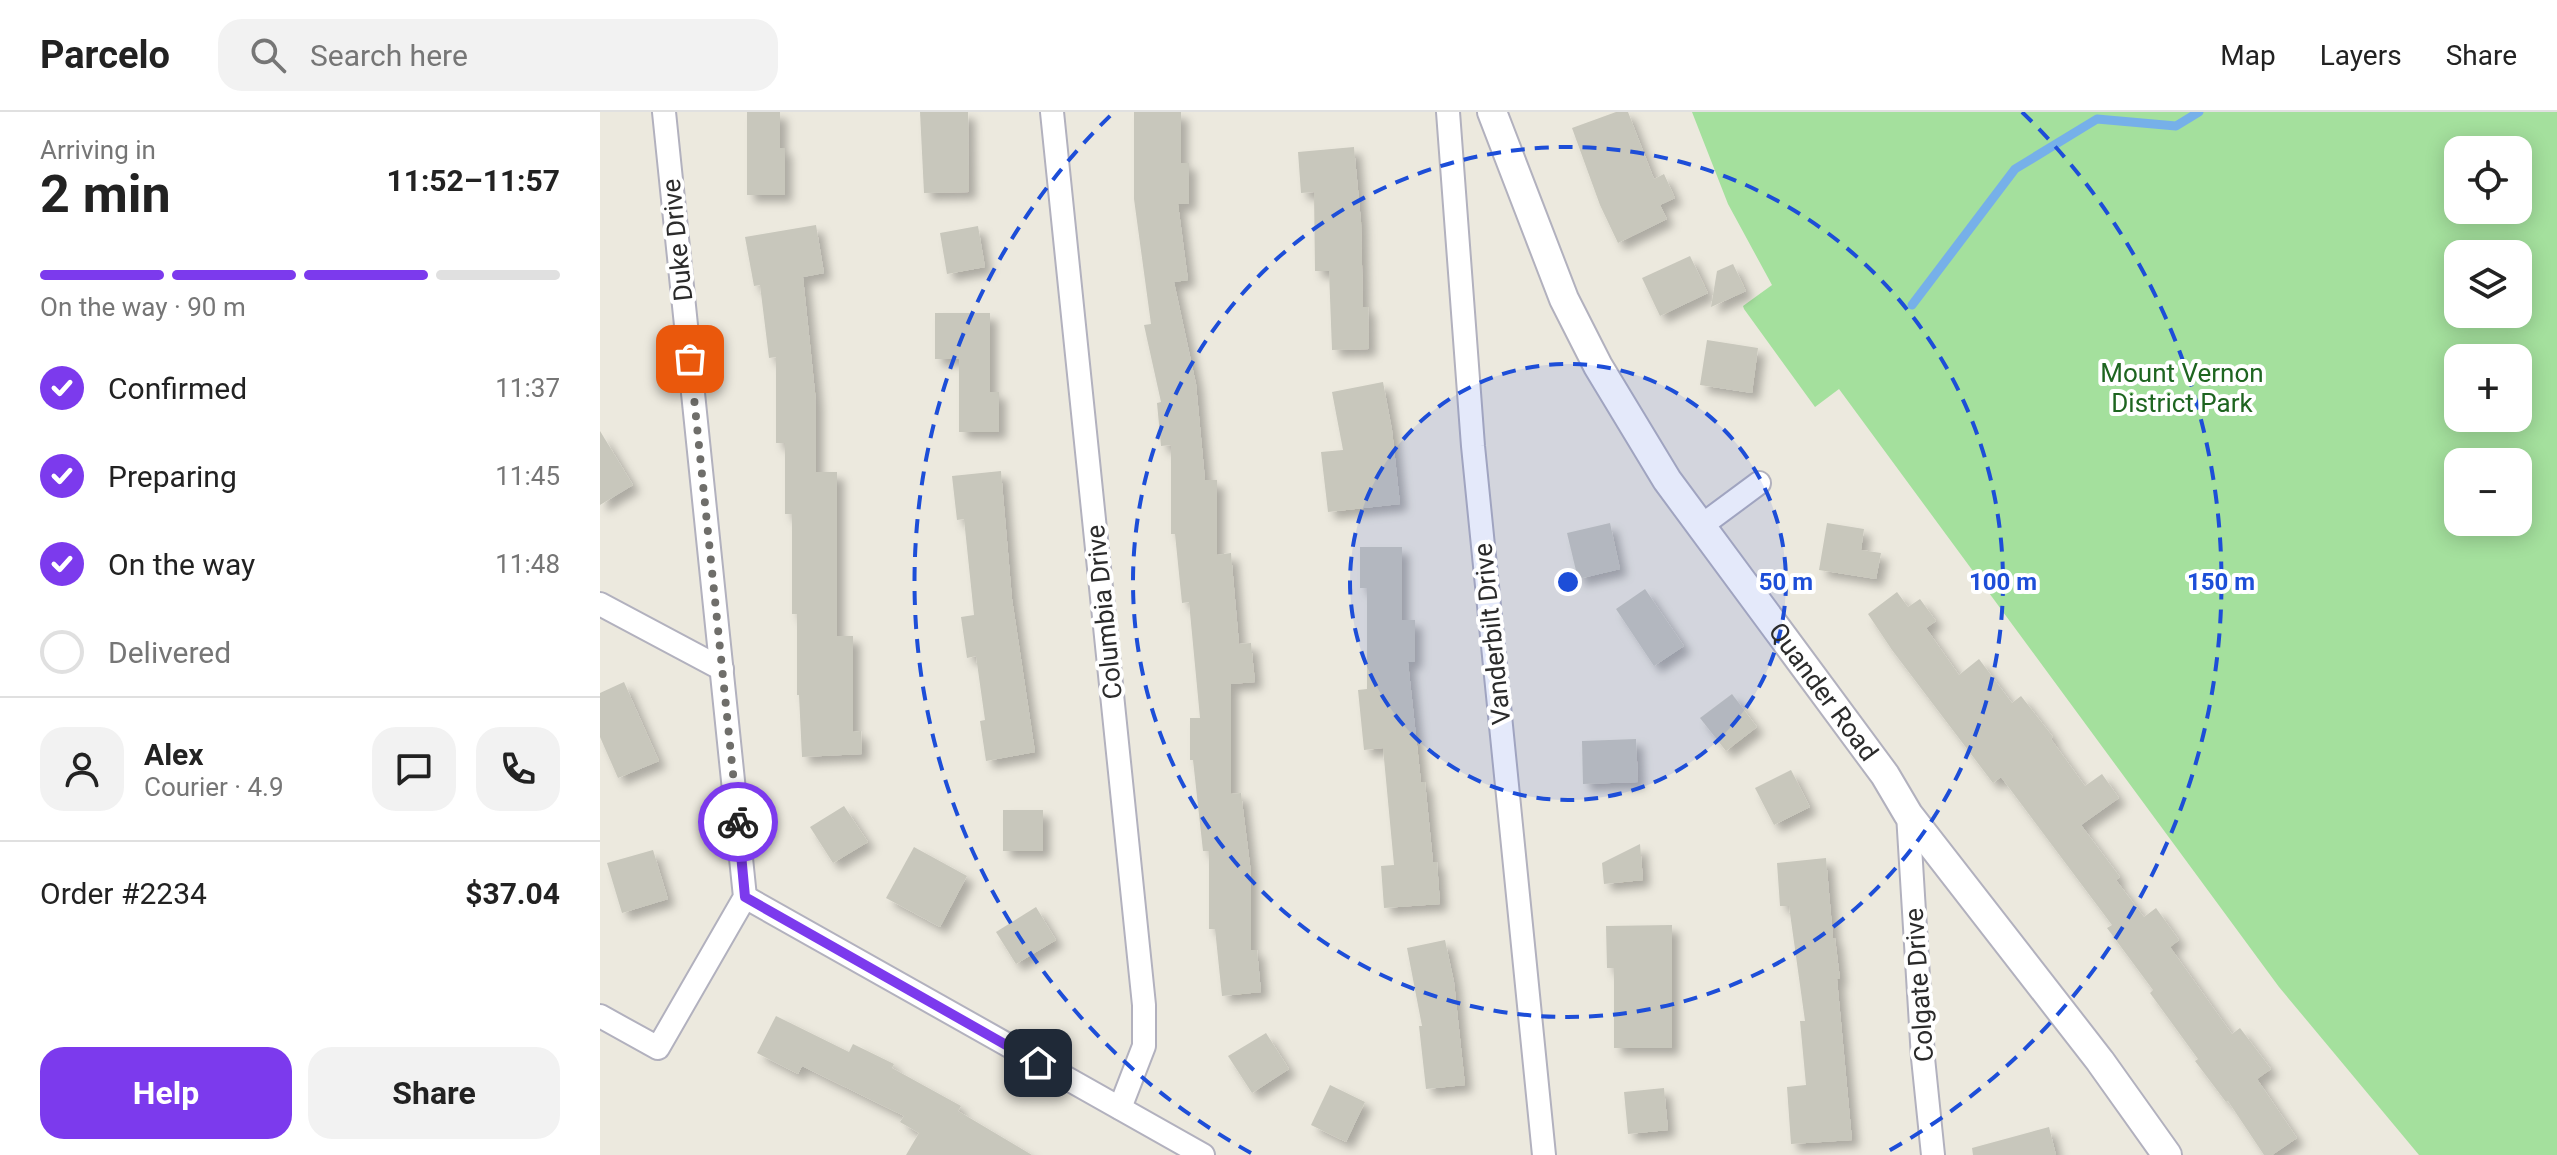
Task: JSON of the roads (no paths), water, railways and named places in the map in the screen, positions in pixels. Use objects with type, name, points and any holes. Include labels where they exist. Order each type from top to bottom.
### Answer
[{"type":"street","name":"Duke Drive","points":[[664,112],[745,897]]},
{"type":"street","name":"Columbia Drive","points":[[1052,112],[1144,1005],[1144,1046],[1120,1108]]},
{"type":"street","name":"Vanderbilt Drive","points":[[1448,112],[1473,446],[1544,1155]]},
{"type":"street","name":"Quander Road","points":[[1492,112],[1564,299],[1584,339],[1667,480],[1885,775],[1908,814],[2100,1061],[2167,1155]]},
{"type":"street","points":[[1701,526],[1759,483]]},
{"type":"street","points":[[600,604],[722,669]]},
{"type":"street","name":"Colgate Drive","points":[[1908,814],[1923,1058],[1933,1155]]},
{"type":"street","points":[[600,1016],[658,1048],[745,897],[1203,1155]]},
{"type":"waterway","points":[[1912,305],[2015,169],[2097,119],[2176,126],[2199,112]]},
{"type":"park label","name":"Mount Vernon District Park","points":[[2182,388]]}]
